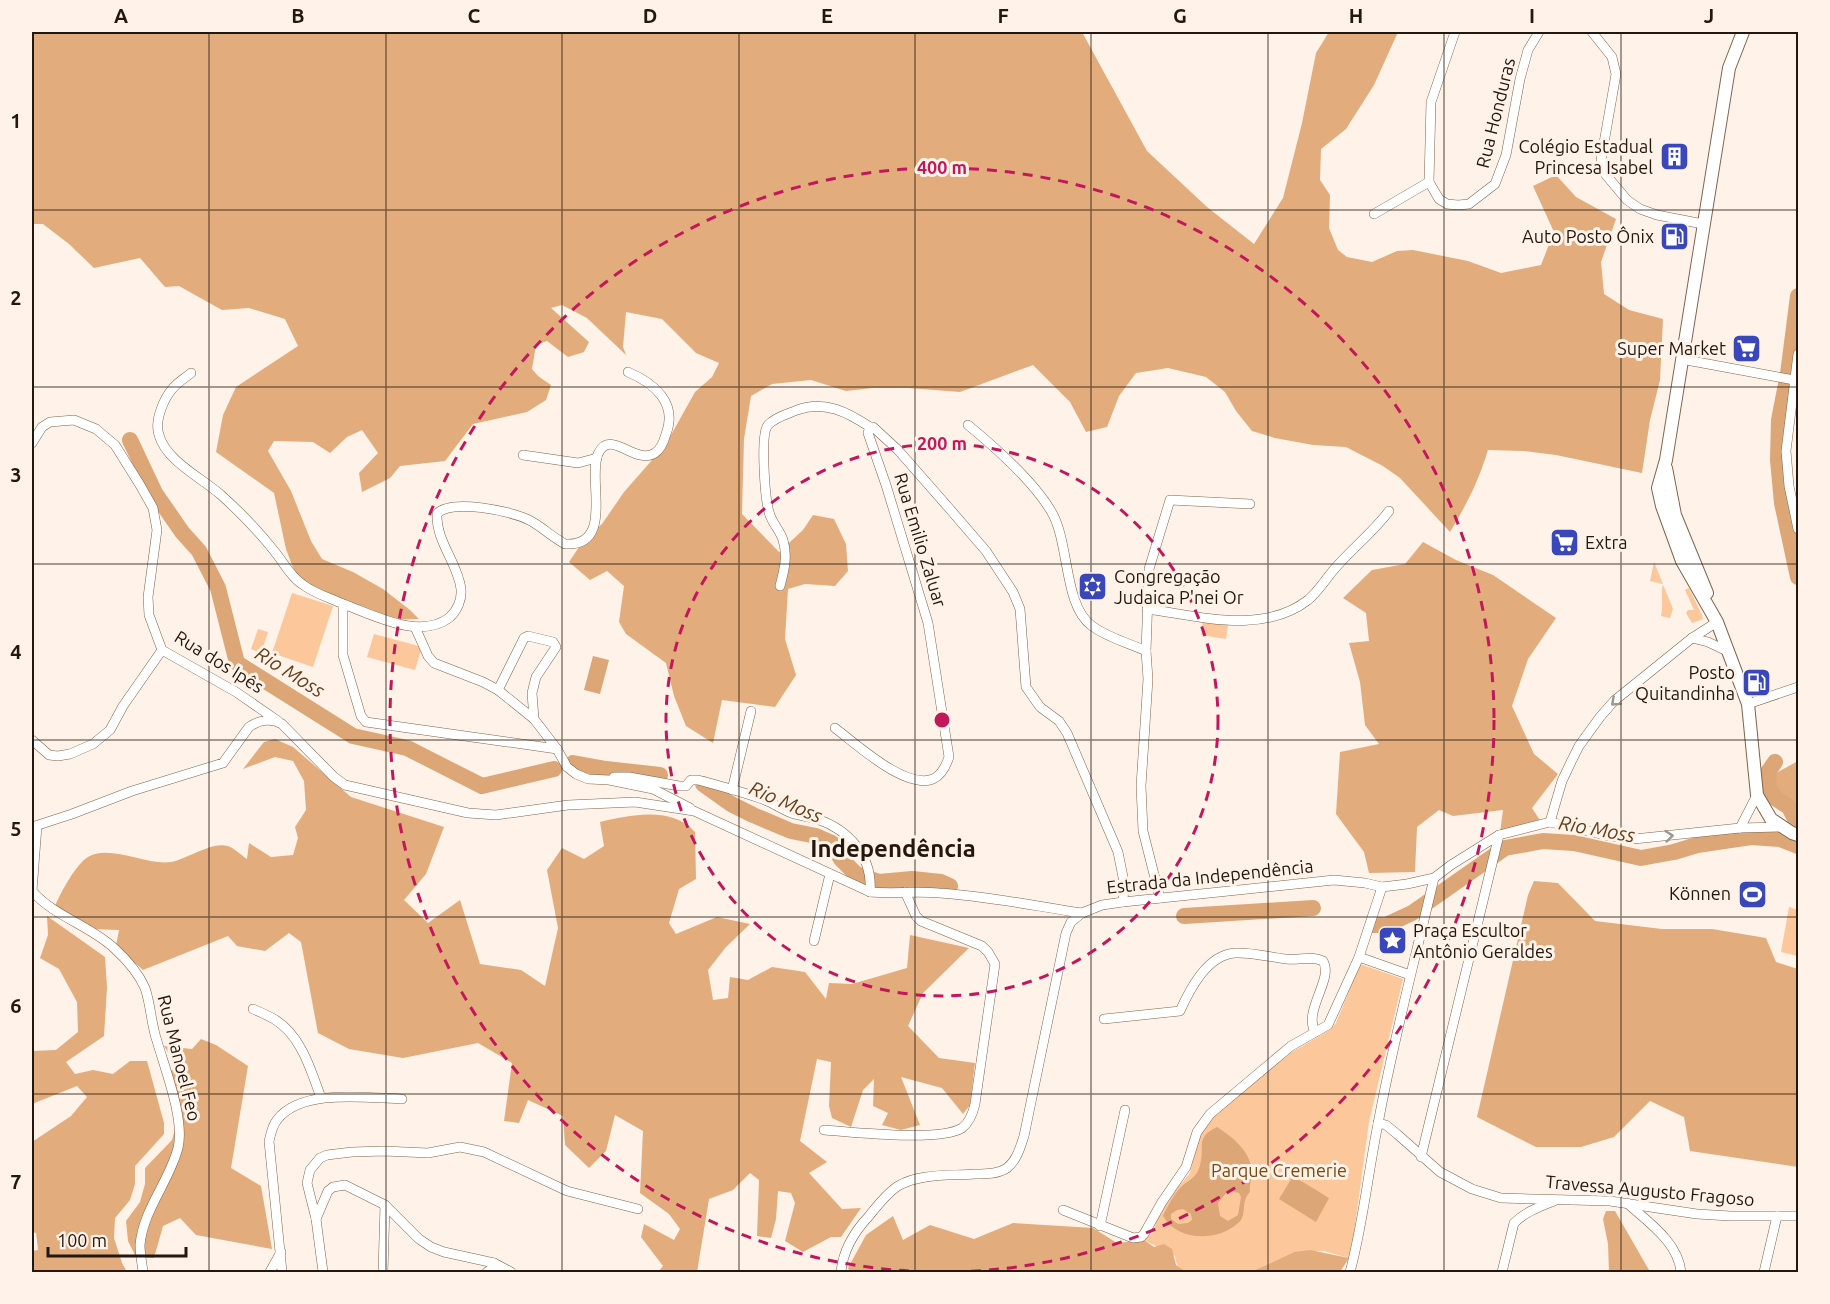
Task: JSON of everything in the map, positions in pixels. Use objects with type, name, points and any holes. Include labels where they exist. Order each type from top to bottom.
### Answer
[{"type":"main road","points":[[1715,619],[1682,561],[1662,506],[1658,488],[1666,460],[1729,68],[1743,32]]},
{"type":"main road","points":[[1666,460],[1675,515],[1748,704],[1757,795],[1771,819],[1798,835]]},
{"type":"street","points":[[1374,214],[1429,182],[1431,102],[1455,32]]},
{"type":"street","name":"Rua Honduras","points":[[1429,182],[1439,199],[1447,204],[1458,205],[1469,204],[1495,184],[1506,155],[1520,79],[1528,50],[1539,32]]},
{"type":"street","points":[[1592,32],[1612,57],[1616,74],[1602,160],[1606,175],[1627,200],[1640,209],[1657,215],[1703,224]]},
{"type":"street","points":[[1798,354],[1786,451],[1789,486],[1798,529]]},
{"type":"street","points":[[1681,359],[1794,380]]},
{"type":"street","points":[[191,373],[173,387],[163,404],[158,423],[159,435],[168,450],[184,467],[221,495],[275,552],[290,574],[303,585],[343,604],[424,628],[441,624],[453,615],[459,605],[461,589],[440,536],[437,514],[440,510],[472,506],[517,515],[530,520],[565,544],[580,542],[592,529],[597,518],[597,458],[601,448],[607,444],[613,444],[638,456],[647,456],[656,452],[663,443],[670,425],[668,404],[657,389],[642,378],[628,372]]},
{"type":"street","points":[[780,586],[786,562],[783,540],[769,513],[765,484],[764,434],[768,425],[790,413],[815,407],[842,410],[870,427]]},
{"type":"street","name":"Rua dos Ipês","points":[[32,443],[42,427],[50,423],[74,420],[96,429],[115,445],[153,508],[156,530],[148,597],[149,615],[162,651],[236,692],[282,724],[334,777],[345,785],[468,813],[496,815],[568,806],[635,802],[694,811]]},
{"type":"street","points":[[968,425],[1039,494],[1052,512],[1065,550],[1067,571],[1076,603],[1082,616],[1090,625],[1104,634],[1146,651]]},
{"type":"street","name":"Rua Emilio Zaluar","points":[[835,728],[879,762],[904,777],[921,781],[933,779],[944,770],[949,757],[928,623],[886,485],[867,433],[870,427],[876,429],[898,450],[948,507],[986,551],[1013,592],[1020,609],[1026,687],[1040,707],[1059,721],[1067,733],[1118,852],[1124,882],[1123,902]]},
{"type":"street","points":[[523,455],[578,462],[597,458]]},
{"type":"street","points":[[1160,898],[1150,865],[1141,808],[1144,724],[1149,679],[1146,651],[1149,569],[1170,500],[1250,504]]},
{"type":"street","points":[[1147,609],[1256,621],[1288,613],[1310,598],[1389,511]]},
{"type":"street","points":[[343,604],[343,655],[361,717],[366,722],[557,749]]},
{"type":"street","points":[[1550,822],[1571,762],[1579,746],[1600,717],[1614,701],[1715,619]]},
{"type":"street","points":[[415,627],[428,656],[434,663],[498,690],[534,719],[557,749],[567,767],[576,774],[588,779],[609,780],[653,789],[694,811],[870,892],[940,893],[1082,913]]},
{"type":"street","points":[[498,690],[524,638],[528,636],[554,642],[556,647],[536,677],[532,693],[534,719]]},
{"type":"street","points":[[1692,638],[1708,642],[1729,652]]},
{"type":"street","points":[[32,740],[49,755],[58,756],[70,754],[93,744],[110,730],[123,706],[162,651]]},
{"type":"street","points":[[1748,704],[1798,687]]},
{"type":"street","points":[[732,790],[751,711]]},
{"type":"street","points":[[34,826],[132,791],[223,764],[254,723],[273,719],[282,724]]},
{"type":"street","points":[[609,780],[616,776],[686,786],[691,780],[698,780],[766,801],[793,814],[832,825],[855,844],[863,856],[871,876],[870,892]]},
{"type":"street","points":[[1740,828],[1757,795]]},
{"type":"street","name":"Estrada da Independência","points":[[1082,913],[1102,905],[1123,902],[1334,880],[1382,887],[1434,878],[1450,865],[1499,835],[1550,822],[1609,836],[1634,839],[1740,828],[1781,827]]},
{"type":"street","name":"Rua Manoel Feo","points":[[34,826],[32,891],[35,901],[92,931],[129,963],[144,986],[152,1013],[156,1039],[165,1064],[180,1130],[179,1143],[174,1163],[145,1221],[140,1252],[143,1272]]},
{"type":"street","points":[[1421,1157],[1499,835]]},
{"type":"street","points":[[814,941],[830,874]]},
{"type":"street","points":[[1350,1272],[1357,1248],[1378,1123],[1434,878]]},
{"type":"street","points":[[1064,1210],[1132,1238],[1141,1237],[1144,1234],[1186,1167],[1197,1132],[1210,1114],[1291,1046],[1328,1025],[1359,957],[1382,887]]},
{"type":"street","points":[[824,1130],[934,1135],[960,1129],[972,1116],[995,964],[982,946],[921,921],[916,916],[905,892]]},
{"type":"street","points":[[841,1272],[850,1240],[875,1208],[898,1187],[913,1180],[990,1173],[1005,1169],[1013,1161],[1024,1136],[1060,954],[1071,922],[1082,913]]},
{"type":"street","points":[[1104,1019],[1180,1011],[1199,976],[1217,959],[1233,953],[1257,954],[1290,960],[1315,957],[1323,960],[1326,969],[1312,1019],[1315,1032]]},
{"type":"street","points":[[1359,957],[1410,975]]},
{"type":"street","points":[[253,1009],[275,1019],[295,1040],[310,1068],[321,1098]]},
{"type":"street","points":[[282,1272],[269,1141],[271,1131],[280,1115],[303,1102],[321,1098],[402,1099]]},
{"type":"street","points":[[1100,1226],[1125,1110]]},
{"type":"street","name":"Travessa Augusto Fragoso","points":[[1378,1123],[1386,1125],[1440,1173],[1456,1182],[1501,1198],[1627,1203],[1697,1214],[1798,1216]]},
{"type":"street","points":[[323,1272],[316,1219],[307,1183],[310,1170],[320,1158],[327,1155],[384,1150],[428,1153],[460,1147],[484,1152],[567,1191],[638,1209]]},
{"type":"street","points":[[316,1219],[328,1191],[345,1185],[385,1204],[419,1239],[431,1247],[494,1263],[512,1272]]},
{"type":"street","points":[[1502,1272],[1514,1223],[1536,1208],[1559,1199]]},
{"type":"street","points":[[1627,1203],[1673,1248],[1681,1272]]},
{"type":"street","points":[[383,1272],[385,1204]]},
{"type":"street","points":[[1764,1272],[1777,1216]]},
{"type":"street","points":[[270,1272],[281,1252]]},
{"type":"street","points":[[487,1272],[493,1268],[494,1263]]},
{"type":"green space","points":[[1654,562],[1663,584],[1650,581]]},
{"type":"green space","points":[[1663,584],[1673,609],[1670,618],[1661,616]]},
{"type":"green space","points":[[1689,588],[1703,619],[1692,623],[1686,613],[1688,610],[1694,610],[1685,590]]},
{"type":"green space","points":[[292,593],[333,606],[313,667],[272,653]]},
{"type":"green space","points":[[1203,621],[1228,625],[1226,639],[1201,635]]},
{"type":"green space","points":[[258,629],[268,632],[261,653],[251,649]]},
{"type":"green space","points":[[374,634],[422,647],[415,670],[367,657]]},
{"type":"green space","points":[[1789,907],[1798,910],[1798,956],[1781,952]]},
{"type":"green space","name":"Parque Cremerie","points":[[1360,964],[1403,979],[1369,1122],[1349,1258],[1324,1251],[1294,1252],[1251,1272],[1183,1271],[1178,1266],[1175,1256],[1144,1240],[1153,1232],[1158,1216],[1169,1198],[1190,1173],[1199,1138],[1209,1120],[1292,1052],[1330,1030],[1336,1023]]},
{"type":"shaded area","points":[[32,32],[1082,32],[1147,151],[1207,207],[1254,244],[1283,198],[1302,123],[1316,53],[1329,32],[1398,32],[1374,85],[1346,129],[1321,149],[1320,180],[1330,195],[1329,228],[1338,250],[1347,257],[1372,262],[1397,251],[1413,250],[1468,261],[1501,273],[1541,265],[1554,232],[1533,186],[1556,175],[1576,197],[1616,219],[1601,262],[1604,294],[1629,310],[1663,319],[1660,380],[1650,420],[1642,473],[1556,455],[1488,450],[1472,492],[1450,532],[1400,478],[1383,466],[1346,447],[1313,445],[1252,431],[1225,392],[1206,377],[1168,368],[1136,373],[1119,396],[1107,427],[1086,432],[1070,402],[1033,365],[960,392],[908,388],[846,391],[811,380],[772,384],[751,396],[744,439],[742,514],[779,552],[803,530],[813,515],[834,519],[846,544],[848,571],[835,586],[805,584],[788,589],[785,639],[796,675],[775,707],[722,700],[713,743],[686,726],[674,696],[666,663],[626,634],[619,622],[624,586],[607,571],[590,580],[569,562],[583,541],[602,524],[624,492],[661,453],[695,392],[712,377],[719,363],[696,353],[662,319],[626,312],[623,347],[626,355],[587,318],[562,305],[551,308],[589,342],[584,352],[568,357],[547,341],[536,345],[532,369],[551,385],[546,400],[527,412],[473,424],[445,461],[400,466],[390,478],[362,492],[359,473],[378,453],[362,430],[347,437],[330,453],[313,442],[274,441],[268,451],[291,491],[311,541],[322,559],[353,572],[383,589],[419,619],[378,620],[329,601],[295,573],[286,549],[274,493],[216,452],[223,415],[236,387],[298,346],[285,319],[249,308],[222,310],[179,286],[165,287],[140,258],[94,268],[69,244],[43,224],[32,224]]},
{"type":"shaded area","points":[[1423,542],[1456,560],[1493,575],[1556,618],[1528,659],[1512,706],[1534,754],[1558,774],[1532,808],[1541,822],[1500,833],[1503,810],[1453,816],[1439,810],[1417,827],[1415,872],[1369,873],[1364,852],[1336,814],[1340,752],[1379,744],[1365,725],[1360,682],[1349,643],[1369,641],[1366,613],[1343,598],[1372,570],[1405,564]]},
{"type":"shaded area","points":[[593,656],[609,660],[600,694],[584,690]]},
{"type":"shaded area","points":[[275,739],[293,747],[351,797],[444,827],[426,874],[404,900],[428,923],[460,900],[480,964],[521,970],[545,986],[558,928],[547,870],[562,848],[584,859],[604,846],[600,822],[637,815],[674,818],[695,832],[696,879],[679,889],[669,923],[676,934],[717,917],[750,924],[726,947],[708,970],[713,1000],[728,998],[730,977],[748,980],[772,967],[805,972],[826,999],[829,983],[852,984],[907,968],[910,935],[969,948],[923,993],[908,1026],[939,1058],[975,1063],[970,1105],[963,1114],[942,1088],[901,1077],[920,1125],[901,1130],[882,1125],[888,1113],[873,1106],[874,1079],[863,1090],[851,1127],[832,1118],[829,1106],[831,1062],[817,1059],[800,1141],[827,1162],[809,1173],[842,1209],[861,1208],[841,1237],[831,1237],[803,1252],[785,1241],[795,1203],[791,1193],[778,1191],[776,1219],[771,1238],[757,1236],[759,1180],[750,1173],[733,1190],[709,1199],[697,1272],[658,1272],[663,1266],[641,1237],[644,1224],[674,1240],[680,1229],[669,1214],[640,1193],[643,1131],[615,1115],[606,1151],[589,1168],[565,1145],[563,1116],[528,1100],[519,1123],[504,1121],[512,1063],[478,1043],[403,1058],[349,1049],[318,1033],[301,942],[289,933],[265,951],[237,946],[228,936],[143,970],[116,946],[119,930],[91,929],[55,906],[74,872],[88,857],[97,854],[118,854],[151,861],[171,862],[207,848],[222,845],[230,847],[247,859],[249,843],[271,857],[293,855],[298,838],[295,827],[306,810],[304,781],[293,761],[275,757],[243,769],[264,742]]},
{"type":"shaded area","points":[[1798,761],[1798,819],[1788,811],[1771,776]]},
{"type":"shaded area","points":[[1534,881],[1558,883],[1595,921],[1662,929],[1712,929],[1766,938],[1776,962],[1798,969],[1798,1167],[1690,1151],[1684,1117],[1650,1101],[1614,1137],[1581,1147],[1536,1147],[1477,1117],[1528,895]]},
{"type":"shaded area","points":[[47,916],[105,957],[107,988],[104,1036],[66,1062],[75,1074],[93,1070],[113,1074],[130,1061],[147,1061],[164,1123],[164,1134],[135,1166],[135,1184],[130,1200],[115,1218],[114,1238],[127,1272],[32,1272],[32,1251],[38,1250],[36,1233],[32,1232],[32,1142],[71,1116],[87,1097],[77,1086],[32,1104],[32,1051],[56,1050],[78,1032],[77,1002],[59,969],[40,958],[48,935]]},
{"type":"shaded area","points":[[201,1039],[216,1045],[248,1066],[231,1168],[261,1186],[272,1249],[196,1235],[180,1218],[163,1226],[154,1258],[136,1257],[128,1241],[126,1221],[140,1202],[145,1184],[145,1168],[172,1140],[176,1126],[165,1074],[178,1067],[164,1046],[192,1049]]},
{"type":"shaded area","points":[[1217,1127],[1235,1140],[1245,1152],[1252,1172],[1250,1192],[1245,1200],[1243,1217],[1237,1224],[1219,1234],[1197,1236],[1178,1230],[1163,1216],[1178,1190],[1198,1171],[1203,1140],[1209,1131]],"holes":[[[1227,1192],[1239,1193],[1241,1197],[1238,1215],[1228,1221],[1220,1216],[1218,1203]],[[1183,1209],[1191,1214],[1192,1220],[1178,1224],[1171,1219],[1171,1214]]]},
{"type":"shaded area","points":[[1293,1176],[1329,1198],[1316,1222],[1279,1199]]},
{"type":"shaded area","points":[[1606,1211],[1615,1211],[1649,1270],[1647,1272],[1609,1272],[1608,1244],[1603,1219]]},
{"type":"shaded area","points":[[893,1216],[903,1240],[930,1225],[974,1239],[1013,1223],[1093,1228],[1117,1243],[1144,1240],[1154,1247],[1164,1244],[1172,1249],[1176,1265],[1186,1272],[850,1272],[848,1268],[866,1235]]},
{"type":"shaded area","points":[[1310,1250],[1349,1258],[1340,1272],[1251,1272],[1294,1252]]},
{"type":"waterway","points":[[1798,296],[1788,374],[1779,420],[1778,460],[1782,503],[1798,577]]},
{"type":"waterway","name":"Rio Moss","points":[[130,440],[155,493],[182,532],[199,551],[218,588],[237,663],[353,736],[407,748],[482,786],[554,769]]},
{"type":"waterway","points":[[1775,762],[1768,772],[1769,789],[1775,798],[1789,807],[1798,825]]},
{"type":"waterway","name":"Rio Moss","points":[[573,763],[660,775]]},
{"type":"waterway","name":"Rio Moss","points":[[703,784],[731,804],[753,815],[791,831],[816,836],[832,843],[841,859],[856,874],[879,882],[912,879],[941,882],[950,886]]},
{"type":"waterway","name":"Rio Moss","points":[[1373,925],[1386,925],[1412,913],[1505,848],[1543,841],[1574,843],[1641,858],[1697,845],[1751,837],[1780,839],[1798,846]]},
{"type":"waterway","name":"Rio Moss","points":[[1184,916],[1313,908]]},
{"type":"place","name":"Colégio Estadual Princesa Isabel","points":[[1674,157]]},
{"type":"place","name":"Auto Posto Ônix","points":[[1675,237]]},
{"type":"place","name":"Super Market","points":[[1747,349]]},
{"type":"place","name":"Extra","points":[[1564,543]]},
{"type":"place","name":"Congregação Judaica P'nei Or","points":[[1093,587]]},
{"type":"place","name":"Posto Quitandinha","points":[[1756,683]]},
{"type":"place","name":"Können","points":[[1752,894]]},
{"type":"place","name":"Praça Escultor Antônio Geraldes","points":[[1392,941]]},
{"type":"district","name":"Independência","points":[[893,849]]}]
